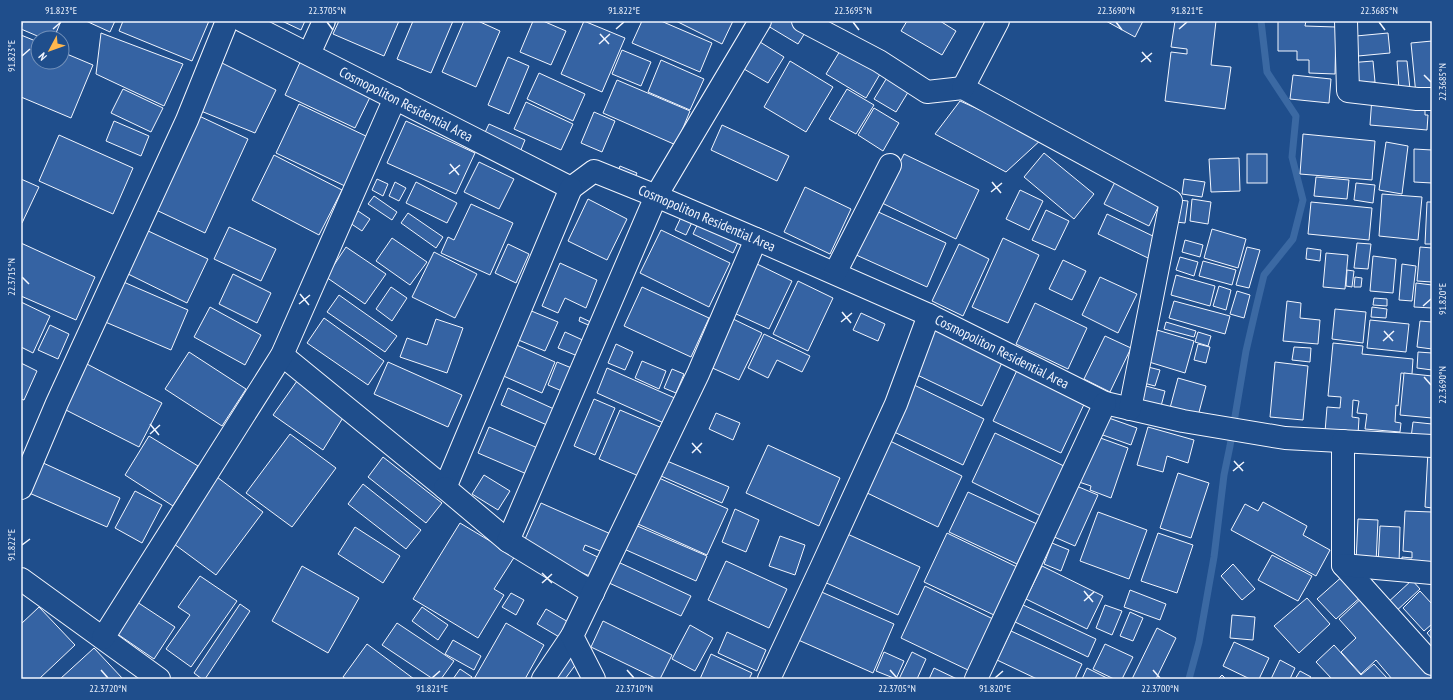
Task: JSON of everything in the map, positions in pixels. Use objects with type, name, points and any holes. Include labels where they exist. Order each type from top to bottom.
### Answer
[{"type":"street","points":[[21,488],[57,403],[187,120],[226,21]]},
{"type":"street","name":"Cosmopoliton Residential Area","points":[[243,21],[570,188],[594,171],[656,196],[929,315],[1105,403],[1183,421],[1285,438],[1343,441]]},
{"type":"street","points":[[309,54],[324,21]]},
{"type":"street","points":[[508,541],[656,196],[760,21]]},
{"type":"street","points":[[803,21],[879,61],[927,92],[963,88],[1171,201],[1130,409]]},
{"type":"street","points":[[963,88],[998,21]]},
{"type":"street","points":[[1346,21],[1348,90],[1432,99]]},
{"type":"street","points":[[103,638],[282,355],[395,98]]},
{"type":"street","points":[[835,274],[890,166]]},
{"type":"street","points":[[444,488],[570,188]]},
{"type":"street","points":[[543,679],[572,636],[593,593],[698,374],[756,239]]},
{"type":"street","points":[[769,679],[896,404],[929,315]]},
{"type":"street","points":[[282,355],[508,541],[593,593]]},
{"type":"street","points":[[976,679],[1105,403]]},
{"type":"street","points":[[1432,446],[1343,441],[1343,566],[1432,664]]},
{"type":"street","points":[[1343,566],[1432,573]]},
{"type":"street","points":[[21,579],[159,679]]},
{"type":"street","points":[[572,636],[594,679]]},
{"type":"building","points":[[23,21],[61,21],[57,30],[30,30],[30,33],[21,29]]},
{"type":"building","points":[[86,21],[115,21],[110,32]]},
{"type":"building","points":[[123,21],[209,21],[192,61],[119,31]]},
{"type":"building","points":[[282,21],[305,21],[301,30]]},
{"type":"building","points":[[339,21],[399,21],[384,56],[333,34]]},
{"type":"building","points":[[413,21],[453,21],[431,73],[397,59]]},
{"type":"building","points":[[464,21],[478,21],[500,31],[476,87],[442,72]]},
{"type":"building","points":[[533,21],[543,21],[566,31],[551,65],[520,52]]},
{"type":"building","points":[[584,21],[625,38],[602,92],[561,74]]},
{"type":"building","points":[[642,21],[661,21],[712,43],[700,72],[632,43]]},
{"type":"building","points":[[676,21],[733,21],[722,44]]},
{"type":"building","points":[[770,21],[797,21],[808,28],[798,44],[768,26]]},
{"type":"building","points":[[907,21],[940,21],[956,31],[942,55],[901,31]]},
{"type":"building","points":[[1106,21],[1143,21],[1135,37]]},
{"type":"building","points":[[1175,21],[1216,21],[1211,65],[1231,67],[1225,109],[1165,101],[1171,52],[1187,54],[1187,49],[1171,47]]},
{"type":"building","points":[[1278,21],[1306,21],[1305,26],[1336,27],[1335,74],[1309,73],[1309,60],[1297,60],[1297,51],[1278,51]]},
{"type":"building","points":[[101,33],[183,64],[164,106],[96,74]]},
{"type":"building","points":[[1388,33],[1390,53],[1358,56],[1356,36]]},
{"type":"building","points":[[21,35],[30,39],[30,70],[70,70],[70,55],[93,65],[71,118],[21,97]]},
{"type":"building","points":[[1432,41],[1432,94],[1416,95],[1411,43]]},
{"type":"building","points":[[760,42],[784,57],[768,83],[744,69]]},
{"type":"building","points":[[843,46],[883,69],[866,98],[826,74]]},
{"type":"building","points":[[622,50],[651,62],[641,86],[612,74]]},
{"type":"building","points":[[508,57],[529,66],[509,114],[488,105]]},
{"type":"building","points":[[302,58],[373,91],[355,128],[285,95]]},
{"type":"building","points":[[661,60],[704,79],[690,110],[648,92]]},
{"type":"building","points":[[218,61],[276,90],[255,133],[196,109]]},
{"type":"building","points":[[790,61],[833,87],[806,132],[764,107]]},
{"type":"building","points":[[1373,61],[1375,82],[1350,84],[1348,63]]},
{"type":"building","points":[[1397,61],[1407,61],[1410,89],[1399,90]]},
{"type":"building","points":[[539,73],[585,94],[573,121],[527,99]]},
{"type":"building","points":[[1293,75],[1331,79],[1329,103],[1290,99]]},
{"type":"building","points":[[888,76],[910,89],[896,112],[874,99]]},
{"type":"building","points":[[617,80],[690,111],[676,145],[603,113]]},
{"type":"building","points":[[123,89],[163,108],[151,132],[111,113]]},
{"type":"building","points":[[847,89],[874,105],[856,134],[829,119]]},
{"type":"building","points":[[1372,97],[1425,106],[1425,115],[1428,115],[1427,130],[1370,125]]},
{"type":"building","points":[[960,101],[1043,138],[1006,172],[935,134]]},
{"type":"building","points":[[526,102],[573,124],[561,150],[514,129]]},
{"type":"building","points":[[299,104],[370,138],[347,187],[276,153]]},
{"type":"building","points":[[874,108],[899,123],[883,151],[858,135]]},
{"type":"building","points":[[594,112],[615,121],[602,152],[581,143]]},
{"type":"building","points":[[197,115],[248,139],[205,233],[154,209]]},
{"type":"building","points":[[114,121],[149,136],[141,156],[106,141]]},
{"type":"building","points":[[406,121],[475,153],[456,194],[387,163]]},
{"type":"building","points":[[489,124],[525,140],[518,157],[481,141]]},
{"type":"building","points":[[722,125],[789,156],[777,181],[711,150]]},
{"type":"building","points":[[1303,134],[1375,141],[1372,180],[1300,174]]},
{"type":"building","points":[[59,135],[133,168],[113,214],[39,181]]},
{"type":"building","points":[[1386,142],[1408,146],[1402,194],[1379,190]]},
{"type":"building","points":[[1414,149],[1432,150],[1432,183],[1414,182]]},
{"type":"building","points":[[1044,153],[1094,194],[1074,219],[1024,177]]},
{"type":"building","points":[[904,154],[979,190],[956,239],[880,202]]},
{"type":"building","points":[[1247,154],[1267,154],[1267,183],[1247,183]]},
{"type":"building","points":[[274,155],[342,190],[319,235],[252,200]]},
{"type":"building","points":[[1239,158],[1240,191],[1211,192],[1209,159]]},
{"type":"building","points":[[479,162],[514,179],[499,209],[464,192]]},
{"type":"building","points":[[620,166],[637,173],[632,184],[616,177]]},
{"type":"building","points":[[1316,177],[1349,180],[1347,199],[1314,196]]},
{"type":"building","points":[[1117,178],[1162,199],[1149,226],[1104,204]]},
{"type":"building","points":[[21,179],[39,187],[22,223],[21,222]]},
{"type":"building","points":[[377,179],[388,184],[383,196],[372,190]]},
{"type":"building","points":[[1184,179],[1205,182],[1202,197],[1182,194]]},
{"type":"building","points":[[395,182],[406,188],[399,201],[389,196]]},
{"type":"building","points":[[416,182],[457,203],[447,223],[406,203]]},
{"type":"building","points":[[1356,183],[1375,185],[1373,203],[1354,200]]},
{"type":"building","points":[[805,187],[851,209],[830,254],[784,232]]},
{"type":"building","points":[[1020,190],[1043,201],[1029,230],[1006,219]]},
{"type":"building","points":[[1382,194],[1422,197],[1418,240],[1379,236]]},
{"type":"building","points":[[374,196],[397,212],[392,220],[368,204]]},
{"type":"building","points":[[588,199],[627,219],[607,260],[568,241]]},
{"type":"building","points":[[1192,199],[1211,202],[1208,224],[1190,221]]},
{"type":"building","points":[[1179,200],[1188,201],[1185,223],[1176,222]]},
{"type":"building","points":[[1311,202],[1372,208],[1369,240],[1308,234]]},
{"type":"building","points":[[1427,202],[1432,202],[1432,244],[1425,244]]},
{"type":"building","points":[[471,204],[513,223],[490,275],[441,253],[448,237],[454,240]]},
{"type":"building","points":[[874,210],[946,243],[927,287],[854,254]]},
{"type":"building","points":[[1046,210],[1069,221],[1055,250],[1032,240]]},
{"type":"building","points":[[358,211],[370,219],[362,231],[350,223]]},
{"type":"building","points":[[408,213],[443,237],[436,248],[401,223]]},
{"type":"building","points":[[683,213],[694,218],[686,235],[675,230]]},
{"type":"building","points":[[1107,214],[1157,238],[1148,258],[1098,234]]},
{"type":"building","points":[[700,219],[740,238],[733,253],[693,234]]},
{"type":"building","points":[[229,227],[276,249],[261,281],[214,259]]},
{"type":"building","points":[[144,229],[208,259],[187,303],[124,272]]},
{"type":"building","points":[[1212,229],[1246,239],[1238,268],[1204,258]]},
{"type":"building","points":[[661,230],[730,263],[709,307],[640,273]]},
{"type":"building","points":[[392,238],[427,262],[410,285],[376,261]]},
{"type":"building","points":[[1003,238],[1039,255],[1008,323],[972,307]]},
{"type":"building","points":[[1185,240],[1203,245],[1200,257],[1182,252]]},
{"type":"building","points":[[21,243],[95,277],[76,320],[21,296]]},
{"type":"building","points":[[1357,243],[1371,244],[1368,269],[1354,268]]},
{"type":"building","points":[[508,244],[529,254],[516,283],[495,273]]},
{"type":"building","points":[[959,244],[989,259],[963,316],[932,301]]},
{"type":"building","points":[[346,247],[386,274],[365,304],[326,277]]},
{"type":"building","points":[[1247,247],[1260,250],[1249,288],[1236,285]]},
{"type":"building","points":[[1420,247],[1432,248],[1432,282],[1417,281]]},
{"type":"building","points":[[1307,248],[1321,250],[1320,261],[1306,259]]},
{"type":"building","points":[[434,252],[477,274],[455,318],[412,297]]},
{"type":"building","points":[[1326,253],[1348,255],[1345,289],[1323,287]]},
{"type":"building","points":[[1373,256],[1396,259],[1393,293],[1370,291]]},
{"type":"building","points":[[1180,257],[1198,262],[1194,276],[1176,270]]},
{"type":"building","points":[[1063,260],[1086,271],[1072,300],[1049,289]]},
{"type":"building","points":[[1203,261],[1236,270],[1232,285],[1199,276]]},
{"type":"building","points":[[560,263],[597,280],[586,308],[565,298],[558,313],[542,306]]},
{"type":"building","points":[[757,264],[792,281],[769,329],[734,313]]},
{"type":"building","points":[[1402,264],[1416,266],[1412,301],[1399,300]]},
{"type":"building","points":[[1347,270],[1354,271],[1352,287],[1346,286]]},
{"type":"building","points":[[233,274],[271,293],[257,323],[219,304]]},
{"type":"building","points":[[1176,275],[1215,286],[1210,306],[1171,295]]},
{"type":"building","points":[[1100,277],[1137,294],[1118,333],[1082,315]]},
{"type":"building","points":[[1355,277],[1362,278],[1361,287],[1354,287]]},
{"type":"building","points":[[119,280],[188,310],[171,350],[103,321]]},
{"type":"building","points":[[798,281],[833,298],[808,351],[773,334]]},
{"type":"building","points":[[1416,283],[1432,285],[1432,308],[1414,307]]},
{"type":"building","points":[[1219,286],[1231,290],[1226,310],[1213,306]]},
{"type":"building","points":[[391,287],[407,298],[392,321],[376,309]]},
{"type":"building","points":[[642,287],[709,318],[691,357],[624,326]]},
{"type":"building","points":[[1237,291],[1250,295],[1244,318],[1230,314]]},
{"type":"building","points":[[339,295],[397,336],[385,352],[327,312]]},
{"type":"building","points":[[1374,298],[1387,299],[1387,306],[1373,305]]},
{"type":"building","points":[[1174,301],[1230,316],[1225,334],[1169,318]]},
{"type":"building","points":[[1287,301],[1301,303],[1300,318],[1320,320],[1318,344],[1283,341]]},
{"type":"building","points":[[21,302],[50,316],[33,353],[21,347]]},
{"type":"building","points":[[1035,303],[1087,328],[1068,369],[1016,344]]},
{"type":"building","points":[[210,307],[261,335],[245,365],[194,337]]},
{"type":"building","points":[[1372,307],[1387,309],[1386,318],[1371,317]]},
{"type":"building","points":[[1335,309],[1366,312],[1363,343],[1332,339]]},
{"type":"building","points":[[529,310],[558,322],[545,351],[516,339]]},
{"type":"building","points":[[861,313],[885,324],[878,341],[853,330]]},
{"type":"building","points":[[580,317],[595,324],[593,327],[579,321]]},
{"type":"building","points":[[324,318],[384,361],[368,385],[307,343]]},
{"type":"building","points":[[731,318],[762,333],[739,380],[708,366]]},
{"type":"building","points":[[436,319],[463,328],[447,373],[400,357],[407,338],[427,345]]},
{"type":"building","points":[[1370,320],[1409,324],[1406,352],[1367,348]]},
{"type":"building","points":[[932,321],[1005,356],[982,406],[909,371]]},
{"type":"building","points":[[1420,321],[1432,322],[1432,349],[1417,347]]},
{"type":"building","points":[[1166,322],[1196,331],[1194,337],[1164,329]]},
{"type":"building","points":[[50,325],[69,334],[58,359],[38,350]]},
{"type":"building","points":[[1157,330],[1194,341],[1185,373],[1149,362]]},
{"type":"building","points":[[565,332],[587,342],[580,357],[558,348]]},
{"type":"building","points":[[1198,332],[1211,336],[1208,346],[1195,342]]},
{"type":"building","points":[[764,334],[810,356],[802,372],[777,360],[768,378],[748,368]]},
{"type":"building","points":[[1105,336],[1131,348],[1110,392],[1084,379]]},
{"type":"building","points":[[512,343],[555,362],[542,393],[499,374]]},
{"type":"building","points":[[1333,343],[1363,346],[1362,354],[1413,359],[1412,374],[1401,373],[1395,422],[1401,423],[1400,432],[1365,429],[1367,414],[1357,413],[1359,401],[1353,400],[1352,417],[1359,418],[1358,435],[1325,432],[1327,407],[1340,408],[1341,397],[1328,396]]},
{"type":"building","points":[[616,344],[633,352],[625,370],[608,363]]},
{"type":"building","points":[[1198,344],[1210,347],[1206,363],[1194,360]]},
{"type":"building","points":[[1294,347],[1311,348],[1310,362],[1292,360]]},
{"type":"building","points":[[189,352],[246,389],[222,426],[165,389]]},
{"type":"building","points":[[1418,352],[1432,353],[1432,370],[1417,368]]},
{"type":"building","points":[[642,361],[666,371],[659,389],[635,378]]},
{"type":"building","points":[[388,362],[462,395],[448,427],[374,394]]},
{"type":"building","points":[[557,362],[574,369],[564,392],[548,385]]},
{"type":"building","points":[[1275,362],[1308,366],[1303,420],[1270,417]]},
{"type":"building","points":[[21,363],[37,371],[24,400],[21,399]]},
{"type":"building","points":[[85,363],[162,403],[139,447],[62,408]]},
{"type":"building","points":[[1019,366],[1087,398],[1061,453],[993,421]]},
{"type":"building","points":[[1144,366],[1160,370],[1155,386],[1140,382]]},
{"type":"building","points":[[607,368],[677,399],[666,424],[597,393]]},
{"type":"building","points":[[672,369],[684,374],[676,393],[664,388]]},
{"type":"building","points":[[1404,373],[1432,376],[1432,418],[1400,415]]},
{"type":"building","points":[[1178,378],[1206,386],[1198,416],[1170,408]]},
{"type":"building","points":[[297,381],[344,416],[323,450],[273,415]]},
{"type":"building","points":[[912,384],[984,419],[963,465],[890,430]]},
{"type":"building","points":[[1138,384],[1165,391],[1160,410],[1133,403]]},
{"type":"building","points":[[508,388],[554,409],[547,425],[501,405]]},
{"type":"building","points":[[594,399],[615,408],[595,455],[574,446]]},
{"type":"building","points":[[620,410],[662,428],[641,477],[599,459]]},
{"type":"building","points":[[716,413],[740,423],[733,440],[709,429]]},
{"type":"building","points":[[1106,417],[1137,428],[1131,445],[1100,434]]},
{"type":"building","points":[[1413,422],[1432,424],[1432,440],[1411,438]]},
{"type":"building","points":[[489,427],[540,449],[529,475],[478,453]]},
{"type":"building","points":[[1148,427],[1194,440],[1188,463],[1167,456],[1163,472],[1137,465]]},
{"type":"building","points":[[995,433],[1066,467],[1043,517],[972,482]]},
{"type":"building","points":[[290,434],[336,468],[292,527],[246,493]]},
{"type":"building","points":[[149,436],[198,466],[173,506],[125,475]]},
{"type":"building","points":[[1095,436],[1128,448],[1111,498],[1090,490],[1091,486],[1079,482]]},
{"type":"building","points":[[888,440],[962,476],[938,527],[863,491]]},
{"type":"building","points":[[768,445],[840,478],[819,526],[746,493]]},
{"type":"building","points":[[1428,451],[1432,451],[1432,508],[1425,507]]},
{"type":"building","points":[[383,457],[442,503],[426,523],[368,477]]},
{"type":"building","points":[[667,461],[729,487],[722,503],[661,476]]},
{"type":"building","points":[[41,462],[120,498],[107,527],[27,492]]},
{"type":"building","points":[[1178,473],[1209,483],[1191,538],[1160,528]]},
{"type":"building","points":[[484,475],[510,491],[498,510],[472,494]]},
{"type":"building","points":[[217,477],[263,512],[216,575],[170,541]]},
{"type":"building","points":[[659,478],[728,509],[707,555],[638,524]]},
{"type":"building","points":[[363,484],[421,530],[406,549],[348,504]]},
{"type":"building","points":[[1074,485],[1098,495],[1075,546],[1052,536]]},
{"type":"building","points":[[135,491],[162,505],[142,543],[115,528]]},
{"type":"building","points":[[968,492],[1037,524],[1017,564],[949,532]]},
{"type":"building","points":[[1263,502],[1307,526],[1303,535],[1330,550],[1316,576],[1231,530],[1245,504],[1258,511]]},
{"type":"building","points":[[541,503],[613,535],[605,553],[585,545],[583,550],[602,559],[594,578],[522,546]]},
{"type":"building","points":[[735,509],[759,520],[746,552],[722,542]]},
{"type":"building","points":[[1405,511],[1432,512],[1432,569],[1402,567],[1402,557],[1412,558],[1412,552],[1403,551]]},
{"type":"building","points":[[1098,512],[1147,530],[1129,579],[1080,561]]},
{"type":"building","points":[[1358,519],[1378,520],[1376,563],[1356,562]]},
{"type":"building","points":[[460,523],[515,556],[494,589],[504,595],[478,638],[413,599]]},
{"type":"building","points":[[635,525],[707,556],[696,581],[624,549]]},
{"type":"building","points":[[1380,526],[1400,527],[1399,565],[1378,564]]},
{"type":"building","points":[[355,527],[400,556],[383,583],[338,554]]},
{"type":"building","points":[[843,532],[920,567],[898,615],[822,581]]},
{"type":"building","points":[[947,533],[1017,567],[994,615],[924,582]]},
{"type":"building","points":[[1158,533],[1193,545],[1177,593],[1141,581]]},
{"type":"building","points":[[780,536],[805,545],[795,575],[769,566]]},
{"type":"building","points":[[1052,543],[1069,550],[1061,571],[1044,564]]},
{"type":"building","points":[[1272,555],[1312,576],[1298,601],[1258,580]]},
{"type":"building","points":[[616,561],[691,596],[681,616],[607,582]]},
{"type":"building","points":[[726,561],[787,589],[769,628],[708,600]]},
{"type":"building","points":[[1233,564],[1255,589],[1242,600],[1221,576]]},
{"type":"building","points":[[302,566],[359,598],[328,653],[272,621]]},
{"type":"building","points":[[1042,566],[1103,596],[1087,629],[1026,599]]},
{"type":"building","points":[[1345,574],[1363,595],[1336,619],[1317,599]]},
{"type":"building","points":[[200,576],[237,601],[191,667],[166,649],[190,615],[178,607]]},
{"type":"building","points":[[1412,580],[1420,589],[1393,614],[1385,605]]},
{"type":"building","points":[[925,586],[993,619],[968,670],[901,638]]},
{"type":"building","points":[[817,590],[894,624],[873,673],[796,639]]},
{"type":"building","points":[[1130,590],[1166,604],[1160,620],[1124,607]]},
{"type":"building","points":[[1420,591],[1432,604],[1432,624],[1424,631],[1403,608]]},
{"type":"building","points":[[511,593],[524,600],[516,615],[502,607]]},
{"type":"building","points":[[1365,595],[1432,670],[1432,679],[1392,679],[1376,660],[1361,674],[1341,652],[1356,638],[1339,619]]},
{"type":"building","points":[[1307,598],[1330,624],[1299,653],[1274,626]]},
{"type":"building","points":[[137,602],[175,627],[154,659],[116,633]]},
{"type":"building","points":[[240,604],[250,611],[205,679],[202,679],[194,673]]},
{"type":"building","points":[[1021,604],[1096,639],[1088,657],[1013,621]]},
{"type":"building","points":[[1105,605],[1122,611],[1112,635],[1096,628]]},
{"type":"building","points":[[39,607],[75,645],[39,679],[21,679],[21,624]]},
{"type":"building","points":[[422,607],[448,625],[438,640],[412,621]]},
{"type":"building","points":[[546,609],[570,623],[561,638],[537,624]]},
{"type":"building","points":[[1130,612],[1143,618],[1133,641],[1120,636]]},
{"type":"building","points":[[1232,615],[1255,617],[1253,640],[1230,638]]},
{"type":"building","points":[[603,621],[672,655],[660,679],[657,679],[591,647]]},
{"type":"building","points":[[397,623],[454,661],[441,679],[433,679],[382,645]]},
{"type":"building","points":[[506,623],[544,645],[525,679],[474,679]]},
{"type":"building","points":[[690,625],[713,638],[695,671],[672,659]]},
{"type":"building","points":[[1157,628],[1176,638],[1156,679],[1132,679]]},
{"type":"building","points":[[1432,628],[1432,639],[1427,633]]},
{"type":"building","points":[[1011,631],[1082,664],[1075,679],[1037,679],[997,660]]},
{"type":"building","points":[[727,632],[766,650],[757,671],[718,653]]},
{"type":"building","points":[[453,640],[481,656],[474,670],[445,654]]},
{"type":"building","points":[[1234,642],[1269,658],[1259,679],[1250,679],[1223,666]]},
{"type":"building","points":[[367,644],[414,679],[346,679],[343,677]]},
{"type":"building","points":[[1105,644],[1133,657],[1122,679],[1114,679],[1093,669]]},
{"type":"building","points":[[1334,645],[1361,675],[1374,664],[1388,679],[1332,679],[1316,662]]},
{"type":"building","points":[[571,647],[582,656],[565,679],[558,679],[551,674]]},
{"type":"building","points":[[94,648],[123,679],[60,679]]},
{"type":"building","points":[[884,652],[904,661],[896,679],[876,671]]},
{"type":"building","points":[[912,652],[926,659],[917,679],[899,679]]},
{"type":"building","points":[[711,654],[752,673],[749,679],[700,679]]},
{"type":"building","points":[[1280,660],[1295,668],[1290,679],[1271,679]]},
{"type":"building","points":[[934,668],[957,679],[929,679]]},
{"type":"building","points":[[1087,668],[1109,679],[1082,679]]},
{"type":"building","points":[[460,669],[472,677],[470,679],[453,679]]},
{"type":"building","points":[[1300,671],[1311,677],[1309,679],[1295,679]]},
{"type":"building","points":[[1222,675],[1226,679],[1218,679]]},
{"type":"waterway","points":[[1189,679],[1199,642],[1214,557],[1224,475],[1246,351],[1256,308],[1264,275],[1293,239],[1303,200],[1292,157],[1296,116],[1267,72],[1261,21]]}]
